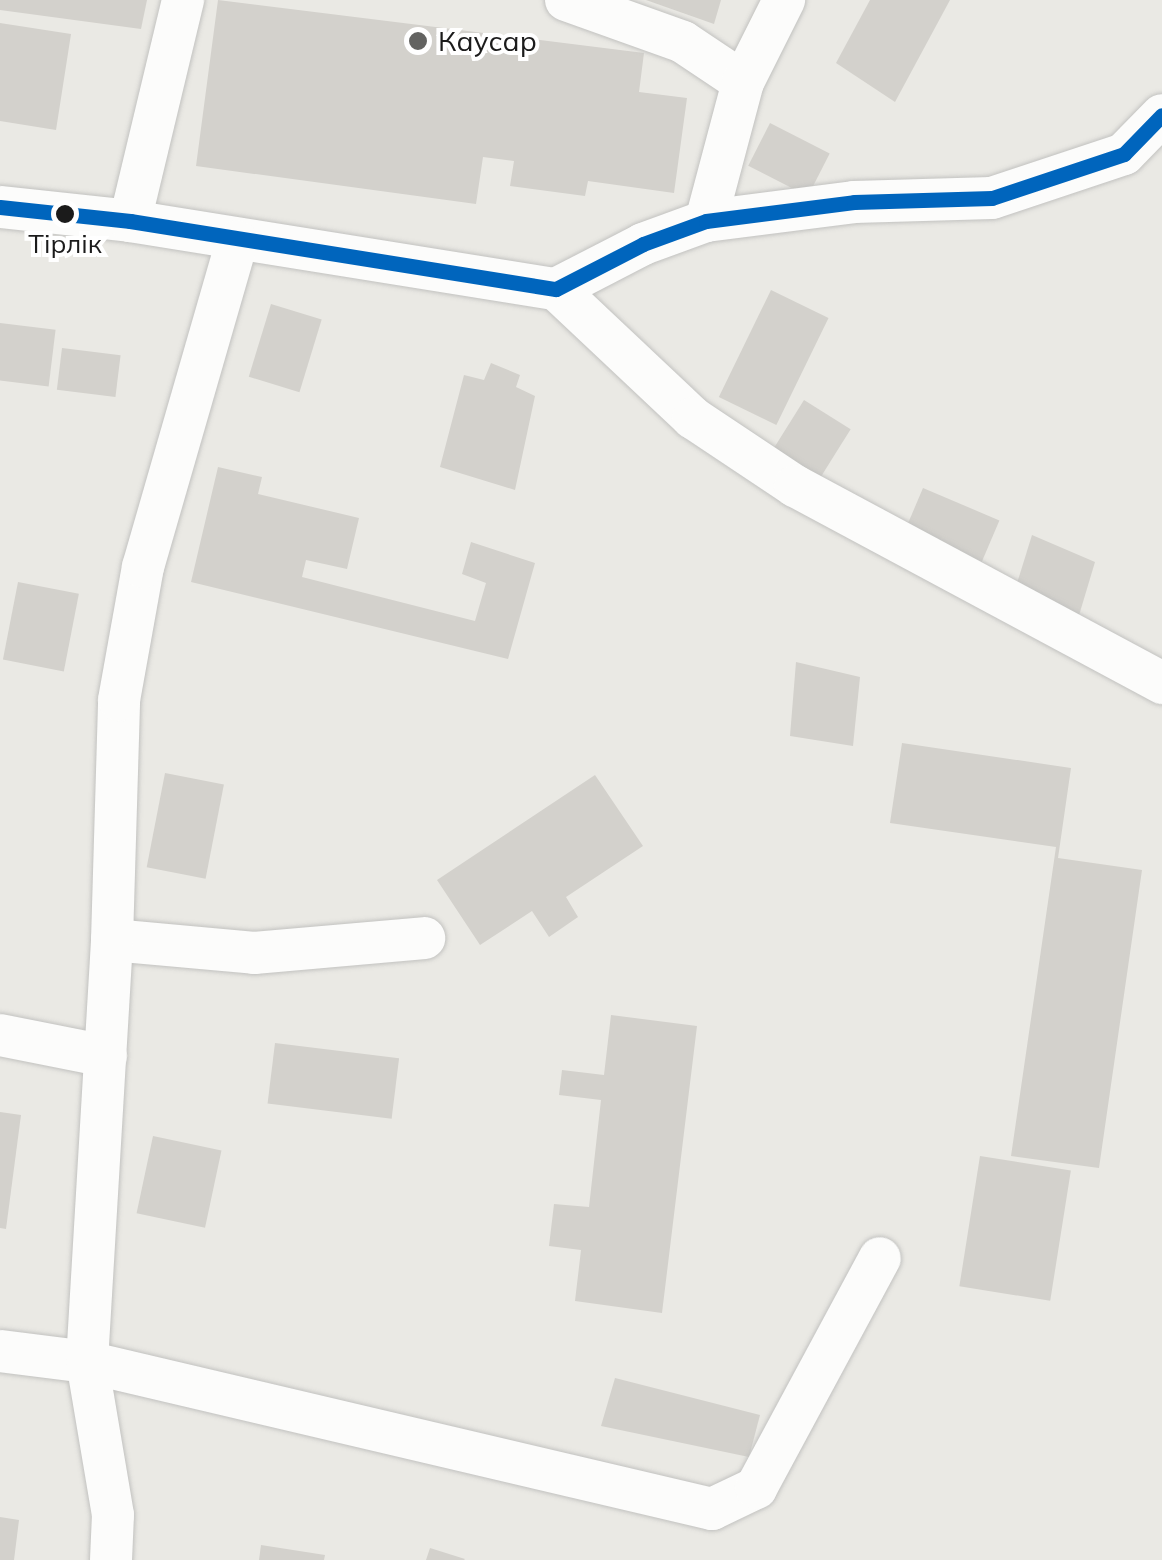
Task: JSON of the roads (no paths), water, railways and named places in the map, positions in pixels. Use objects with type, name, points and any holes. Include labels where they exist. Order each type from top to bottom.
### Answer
[{"type":"street","points":[[130,221],[183,0]]},
{"type":"street","points":[[566,0],[683,42],[743,82]]},
{"type":"street","points":[[706,222],[743,82],[784,0]]},
{"type":"street","points":[[556,289],[643,244],[706,222],[854,202],[992,198],[1124,154],[1162,115]]},
{"type":"street","points":[[0,207],[130,221],[556,289],[693,418],[795,486],[1162,683]]},
{"type":"street","points":[[111,1560],[113,1515],[88,1362],[122,681],[143,567],[237,241]]},
{"type":"street","points":[[112,940],[254,953],[424,938]]},
{"type":"street","points":[[0,1034],[106,1056]]},
{"type":"street","points":[[0,1351],[88,1362],[712,1509],[756,1488],[880,1258]]},
{"type":"place","name":"Каусар","points":[[418,41]]},
{"type":"place","name":"Тірлік","points":[[65,214]]}]
